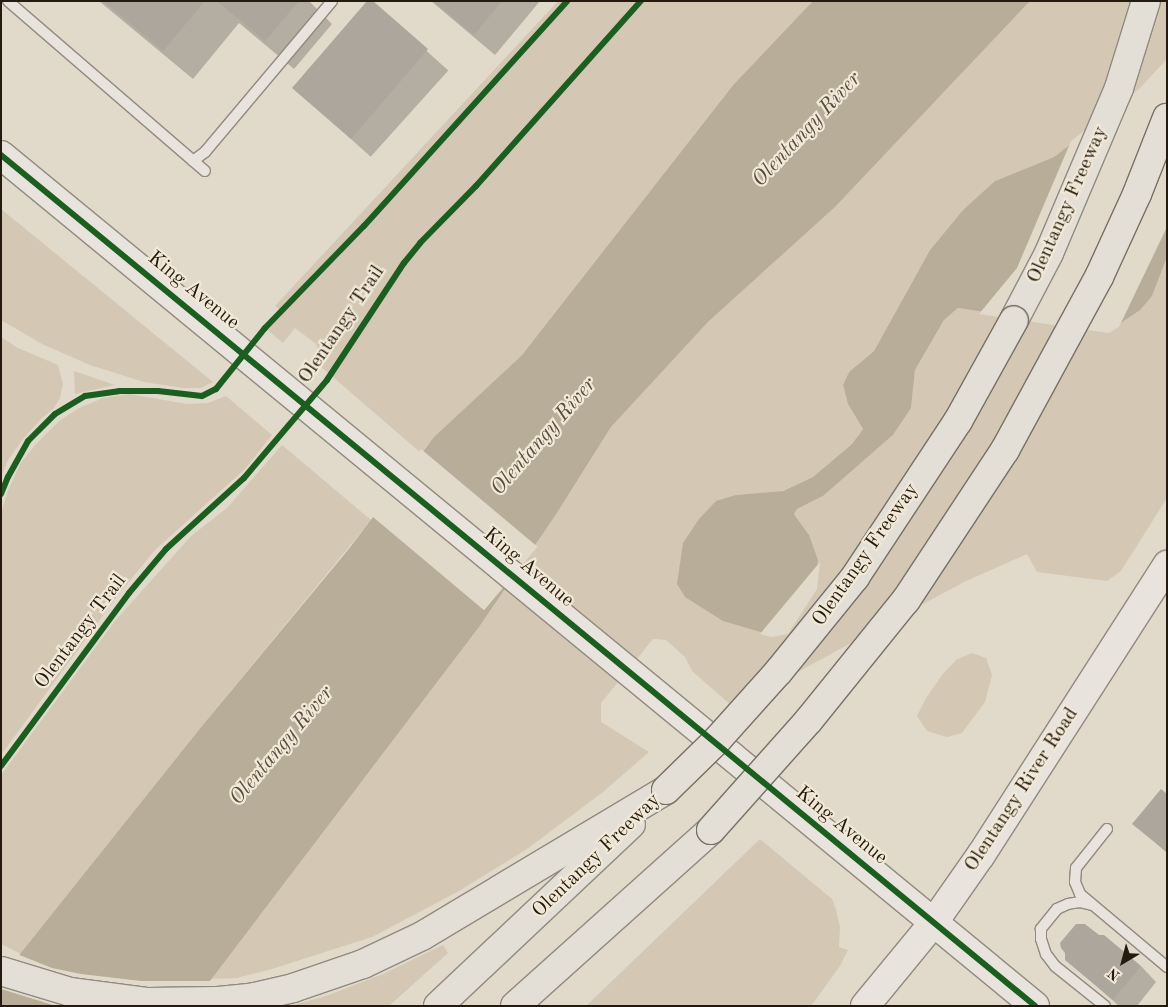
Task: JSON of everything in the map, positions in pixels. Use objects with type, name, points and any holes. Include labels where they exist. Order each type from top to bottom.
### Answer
[{"type":"highway","name":"Olentangy Freeway","points":[[438,1006],[666,790],[730,726],[815,628],[855,577],[958,421],[1049,253],[1119,88],[1146,1]]},
{"type":"highway","points":[[515,1006],[711,830],[809,720],[906,600],[1005,450],[1100,277],[1137,194],[1167,118]]},
{"type":"highway","points":[[1,971],[42,985],[95,997],[176,1003],[255,997],[293,988],[363,964],[447,923],[666,790]]},
{"type":"street","name":"King Avenue","points":[[1,155],[1035,1006]]},
{"type":"street","name":"Olentangy River Road","points":[[865,1006],[934,922],[981,855],[1167,565]]},
{"type":"lane","points":[[8,1],[205,171]]},
{"type":"lane","points":[[193,161],[205,152],[332,1]]},
{"type":"lane","points":[[1107,828],[1076,868],[1075,882],[1080,894],[1167,967]]},
{"type":"lane","points":[[1093,906],[1080,902],[1068,904],[1057,910],[1041,929],[1041,939],[1046,954],[1055,966],[1105,1006]]},
{"type":"shaded area","points":[[558,1],[813,1],[734,84],[522,355],[434,437],[421,453],[312,359],[318,349],[316,344],[295,328],[283,343],[265,328],[281,311],[275,306]]},
{"type":"shaded area","points":[[1030,1],[1167,1],[1167,62],[1141,90],[1054,157],[995,181],[963,210],[930,250],[874,351],[849,372],[843,385],[848,404],[863,429],[852,444],[813,477],[782,491],[736,495],[809,535],[794,514],[797,509],[823,496],[893,435],[911,408],[915,370],[944,320],[958,308],[1109,331],[1152,296],[1167,257],[1167,498],[1121,571],[1107,581],[1037,572],[1027,554],[964,582],[733,707],[692,671],[685,657],[666,640],[653,639],[601,703],[601,722],[649,752],[603,792],[527,849],[459,891],[372,937],[272,969],[237,978],[211,979],[479,627],[555,516],[611,427],[708,322],[835,207]]},
{"type":"shaded area","points":[[1,209],[213,382],[201,388],[183,388],[144,382],[90,365],[42,344],[1,320]]},
{"type":"shaded area","points":[[1,337],[18,348],[58,365],[63,384],[60,398],[54,408],[24,438],[8,460],[1,477]]},
{"type":"shaded area","points":[[74,371],[115,385],[75,394]]},
{"type":"shaded area","points":[[129,394],[187,404],[208,403],[226,396],[272,435],[245,469],[155,550],[118,595],[1,755],[1,513],[8,491],[20,464],[36,444],[59,421],[79,408],[103,398]]},
{"type":"shaded area","points":[[282,445],[371,520],[202,726],[21,954],[1,944],[1,775],[115,621],[191,536],[227,508]]},
{"type":"shaded area","points":[[972,653],[986,658],[992,675],[985,702],[962,733],[947,737],[927,731],[917,716],[926,698],[942,675],[956,660]]},
{"type":"shaded area","points":[[760,839],[832,899],[836,910],[840,927],[839,947],[848,950],[840,966],[811,1006],[586,1006]]},
{"type":"shaded area","points":[[443,945],[448,953],[389,1006],[290,1006],[326,996],[383,974]]},
{"type":"water","name":"Olentangy River","points":[[813,1],[1030,1],[835,207],[708,322],[611,427],[555,516],[479,627],[191,1006],[1,1006],[1,978],[202,726],[348,550],[434,437],[522,355],[734,84]]},
{"type":"water","points":[[1167,62],[1167,257],[1152,296],[1140,310],[1109,331],[958,308],[944,320],[915,370],[911,408],[893,435],[823,496],[797,509],[794,514],[809,535],[818,560],[815,588],[771,635],[723,621],[685,597],[677,584],[683,543],[699,519],[716,501],[736,495],[783,491],[813,477],[852,444],[863,429],[848,404],[843,385],[849,372],[874,351],[930,250],[963,210],[995,181],[1054,157],[1141,90]]},
{"type":"pier","points":[[1167,59],[1167,227],[1119,327],[1109,333],[979,314],[1017,268],[1071,141],[1139,89]]},
{"type":"pier","points":[[421,449],[537,547],[484,610],[368,513]]},
{"type":"pier","points":[[820,562],[817,589],[788,634],[771,637],[760,634]]},
{"type":"pier","points":[[17,954],[52,968],[81,974],[141,981],[212,981],[194,1006],[56,1006],[1,989],[1,974]]},
{"type":"building","points":[[103,1],[205,1],[163,51]]},
{"type":"building","points":[[217,1],[299,1],[265,41]]},
{"type":"building","points":[[367,1],[373,1],[428,49],[351,139],[292,88]]},
{"type":"building","points":[[433,1],[502,1],[474,35]]},
{"type":"building","points":[[1161,789],[1167,794],[1167,852],[1132,824]]},
{"type":"building","points":[[1076,924],[1085,924],[1099,935],[1104,935],[1141,966],[1113,1000],[1065,960],[1065,953],[1060,943]]},
{"type":"cycle path","points":[[1,494],[28,441],[55,414],[85,396],[119,391],[158,391],[202,396],[216,389],[265,328],[364,226],[567,1]]},
{"type":"cycle path","name":"Olentangy Trail","points":[[1,766],[129,593],[166,549],[244,478],[327,380],[404,263],[420,243],[476,186],[641,1]]},
{"type":"cycle path","points":[[1,155],[1035,1006]]}]
